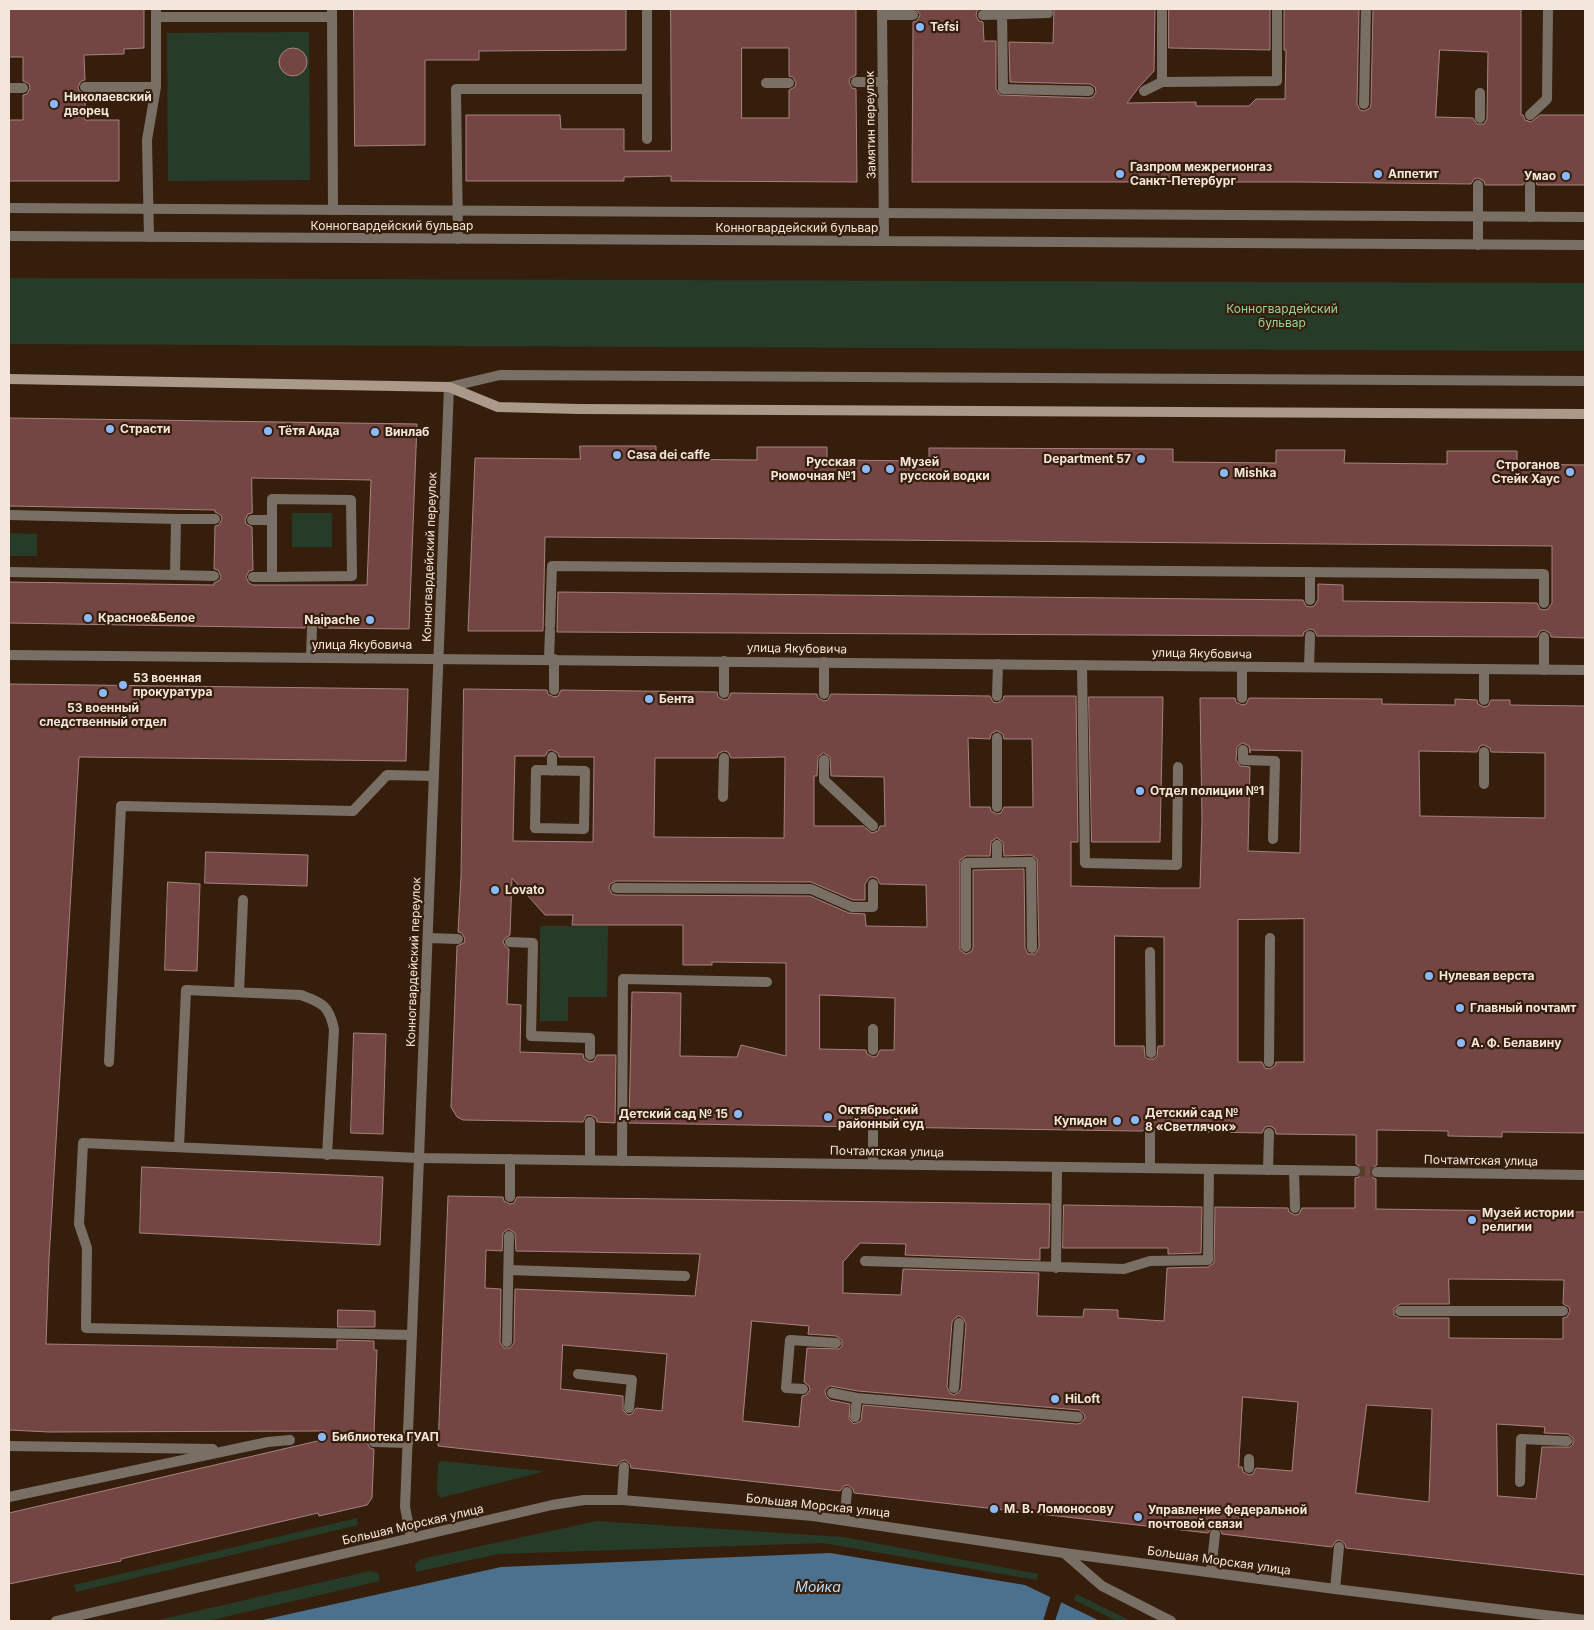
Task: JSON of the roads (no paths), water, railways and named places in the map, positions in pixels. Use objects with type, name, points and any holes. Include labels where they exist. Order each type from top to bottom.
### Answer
[{"type":"main road","points":[[9,380],[449,386],[498,407],[579,410],[1585,414]]},
{"type":"street","points":[[646,139],[647,9]]},
{"type":"street","points":[[1162,9],[1162,82]]},
{"type":"street","points":[[1144,91],[1162,82],[1277,81],[1277,9]]},
{"type":"street","points":[[1364,104],[1366,9]]},
{"type":"street","points":[[1530,115],[1547,100],[1548,9]]},
{"type":"street","points":[[1002,11],[1003,89],[1089,91]]},
{"type":"street","points":[[983,15],[1002,11],[1048,13]]},
{"type":"street","points":[[882,12],[912,15]]},
{"type":"street","name":"Замятин переулок","points":[[882,12],[884,241]]},
{"type":"street","points":[[149,237],[147,140],[156,87],[156,13],[332,13],[333,210]]},
{"type":"street","points":[[766,82],[789,83]]},
{"type":"street","points":[[856,82],[883,82]]},
{"type":"street","points":[[85,87],[156,87]]},
{"type":"street","points":[[9,88],[23,88]]},
{"type":"street","points":[[458,239],[456,89],[646,89]]},
{"type":"street","points":[[1480,93],[1480,118]]},
{"type":"street","points":[[1478,185],[1478,245]]},
{"type":"street","points":[[1530,185],[1530,217]]},
{"type":"street","name":"Конногвардейский бульвар","points":[[9,208],[1585,217]]},
{"type":"street","name":"Конногвардейский бульвар","points":[[9,236],[1585,245]]},
{"type":"street","points":[[449,386],[500,375],[1585,381]]},
{"type":"street","name":"Конногвардейский переулок","points":[[411,1538],[405,1507],[449,386]]},
{"type":"street","points":[[253,576],[272,576],[312,581],[352,576],[351,500],[272,499],[272,576]]},
{"type":"street","points":[[9,515],[215,519]]},
{"type":"street","points":[[175,575],[176,518]]},
{"type":"street","points":[[252,520],[272,520]]},
{"type":"street","points":[[554,690],[550,629],[552,566],[1544,574],[1544,603]]},
{"type":"street","points":[[9,572],[214,576]]},
{"type":"street","points":[[1310,572],[1310,600]]},
{"type":"street","points":[[311,657],[312,628]]},
{"type":"street","points":[[1309,667],[1310,636]]},
{"type":"street","points":[[1544,637],[1544,670]]},
{"type":"street","name":"улица Якубовича","points":[[9,655],[1585,670]]},
{"type":"street","points":[[724,661],[724,693]]},
{"type":"street","points":[[824,662],[824,694]]},
{"type":"street","points":[[998,664],[998,696]]},
{"type":"street","points":[[1082,665],[1085,863],[1177,865],[1178,767]]},
{"type":"street","points":[[1242,667],[1242,698]]},
{"type":"street","points":[[1484,669],[1484,700]]},
{"type":"street","points":[[997,807],[998,738]]},
{"type":"street","points":[[1242,750],[1243,760],[1275,761],[1273,839]]},
{"type":"street","points":[[1484,752],[1484,784]]},
{"type":"street","points":[[552,756],[552,771]]},
{"type":"street","points":[[723,797],[724,758]]},
{"type":"street","points":[[824,760],[824,780],[873,826]]},
{"type":"street","points":[[536,770],[552,771],[585,771],[584,829],[535,828],[536,770]]},
{"type":"street","points":[[109,1062],[121,806],[353,811],[387,774],[434,776]]},
{"type":"street","points":[[997,845],[997,862]]},
{"type":"street","points":[[966,947],[966,862],[1031,862],[1032,948]]},
{"type":"street","points":[[616,888],[810,889],[852,907],[873,907],[873,884]]},
{"type":"street","points":[[239,992],[243,900]]},
{"type":"street","points":[[428,938],[458,940]]},
{"type":"street","points":[[1270,938],[1270,1062]]},
{"type":"street","points":[[510,942],[533,943],[531,1036],[590,1038],[590,1055]]},
{"type":"street","points":[[1150,952],[1151,1053]]},
{"type":"street","points":[[622,1161],[623,979],[767,982]]},
{"type":"street","points":[[180,1147],[186,990],[301,995],[318,1002],[330,1014],[334,1029],[327,1155]]},
{"type":"street","points":[[873,1029],[873,1050]]},
{"type":"street","points":[[590,1122],[590,1160]]},
{"type":"street","points":[[873,1127],[873,1164]]},
{"type":"street","points":[[1150,1131],[1150,1168]]},
{"type":"street","points":[[1268,1170],[1269,1134]]},
{"type":"street","name":"Почтамтская улица","points":[[412,1336],[86,1328],[87,1248],[79,1224],[83,1142],[419,1158],[1355,1171]]},
{"type":"street","points":[[510,1159],[510,1197]]},
{"type":"street","points":[[1056,1268],[1057,1167]]},
{"type":"street","points":[[865,1261],[1124,1269],[1150,1261],[1208,1260],[1209,1169]]},
{"type":"street","points":[[1294,1170],[1295,1208]]},
{"type":"street","name":"Почтамтская улица","points":[[1377,1172],[1585,1175]]},
{"type":"street","points":[[507,1342],[510,1236]]},
{"type":"street","points":[[509,1270],[685,1276]]},
{"type":"street","points":[[1400,1310],[1563,1311]]},
{"type":"street","points":[[952,1407],[959,1323]]},
{"type":"street","points":[[803,1389],[786,1388],[790,1340],[836,1343]]},
{"type":"street","points":[[578,1374],[632,1380],[629,1408]]},
{"type":"street","points":[[832,1393],[857,1398],[1078,1417]]},
{"type":"street","points":[[855,1417],[857,1398]]},
{"type":"street","points":[[1520,1482],[1521,1438],[1567,1441]]},
{"type":"street","points":[[9,1497],[268,1442],[290,1440]]},
{"type":"street","points":[[374,1442],[408,1443]]},
{"type":"street","points":[[9,1446],[232,1450]]},
{"type":"street","points":[[622,1500],[624,1467]]},
{"type":"street","points":[[844,1520],[847,1492]]},
{"type":"street","name":"Большая Морская улица","points":[[56,1621],[552,1505],[584,1500],[622,1500],[844,1520],[1064,1553],[1585,1620]]},
{"type":"street","points":[[1211,1572],[1215,1534]]},
{"type":"street","points":[[1335,1589],[1339,1547]]},
{"type":"street","points":[[1064,1553],[1102,1586],[1171,1621]]},
{"type":"water","name":"Мойка","points":[[830,1553],[1025,1585],[1100,1621],[258,1621],[501,1567]]},
{"type":"tunnel","points":[[1355,1171],[1377,1172]]},
{"type":"place","name":"Tefsi","points":[[920,27]]},
{"type":"place","name":"Николаевский дворец","points":[[54,104]]},
{"type":"place","name":"Газпром межрегионгаз Санкт-Петербург","points":[[1120,174]]},
{"type":"place","name":"Аппетит","points":[[1378,174]]},
{"type":"place","name":"Умао","points":[[1566,176]]},
{"type":"place","name":"Страсти","points":[[110,429]]},
{"type":"place","name":"Тётя Аида","points":[[268,431]]},
{"type":"place","name":"Винлаб","points":[[375,432]]},
{"type":"place","name":"Casa dei caffe","points":[[617,455]]},
{"type":"place","name":"Department 57","points":[[1141,459]]},
{"type":"place","name":"Русская Рюмочная №1","points":[[866,469]]},
{"type":"place","name":"Музей русской водки","points":[[890,469]]},
{"type":"place","name":"Строганов Стейк Хаус","points":[[1570,472]]},
{"type":"place","name":"Mishka","points":[[1224,473]]},
{"type":"place","name":"Красное&Белое","points":[[88,618]]},
{"type":"place","name":"Naipache","points":[[370,620]]},
{"type":"place","name":"53 военная прокуратура","points":[[123,685]]},
{"type":"place","name":"53 военный следственный отдел","points":[[103,693]]},
{"type":"place","name":"Бента","points":[[649,699]]},
{"type":"place","name":"Отдел полиции №1","points":[[1140,791]]},
{"type":"place","name":"Lovato","points":[[495,890]]},
{"type":"place","name":"Нулевая верста","points":[[1429,976]]},
{"type":"place","name":"Главный почтамт","points":[[1460,1008]]},
{"type":"place","name":"А. Ф. Белавину","points":[[1461,1043]]},
{"type":"place","name":"Детский сад № 15","points":[[738,1114]]},
{"type":"place","name":"Октябрьский районный суд","points":[[828,1117]]},
{"type":"place","name":"Детский сад № 8 «Светлячок»","points":[[1135,1120]]},
{"type":"place","name":"Купидон","points":[[1117,1121]]},
{"type":"place","name":"Музей истории религии","points":[[1472,1220]]},
{"type":"place","name":"HiLoft","points":[[1055,1399]]},
{"type":"place","name":"Библиотека ГУАП","points":[[322,1437]]},
{"type":"place","name":"М. В. Ломоносову","points":[[994,1509]]},
{"type":"place","name":"Управление федеральной почтовой связи","points":[[1138,1517]]}]
